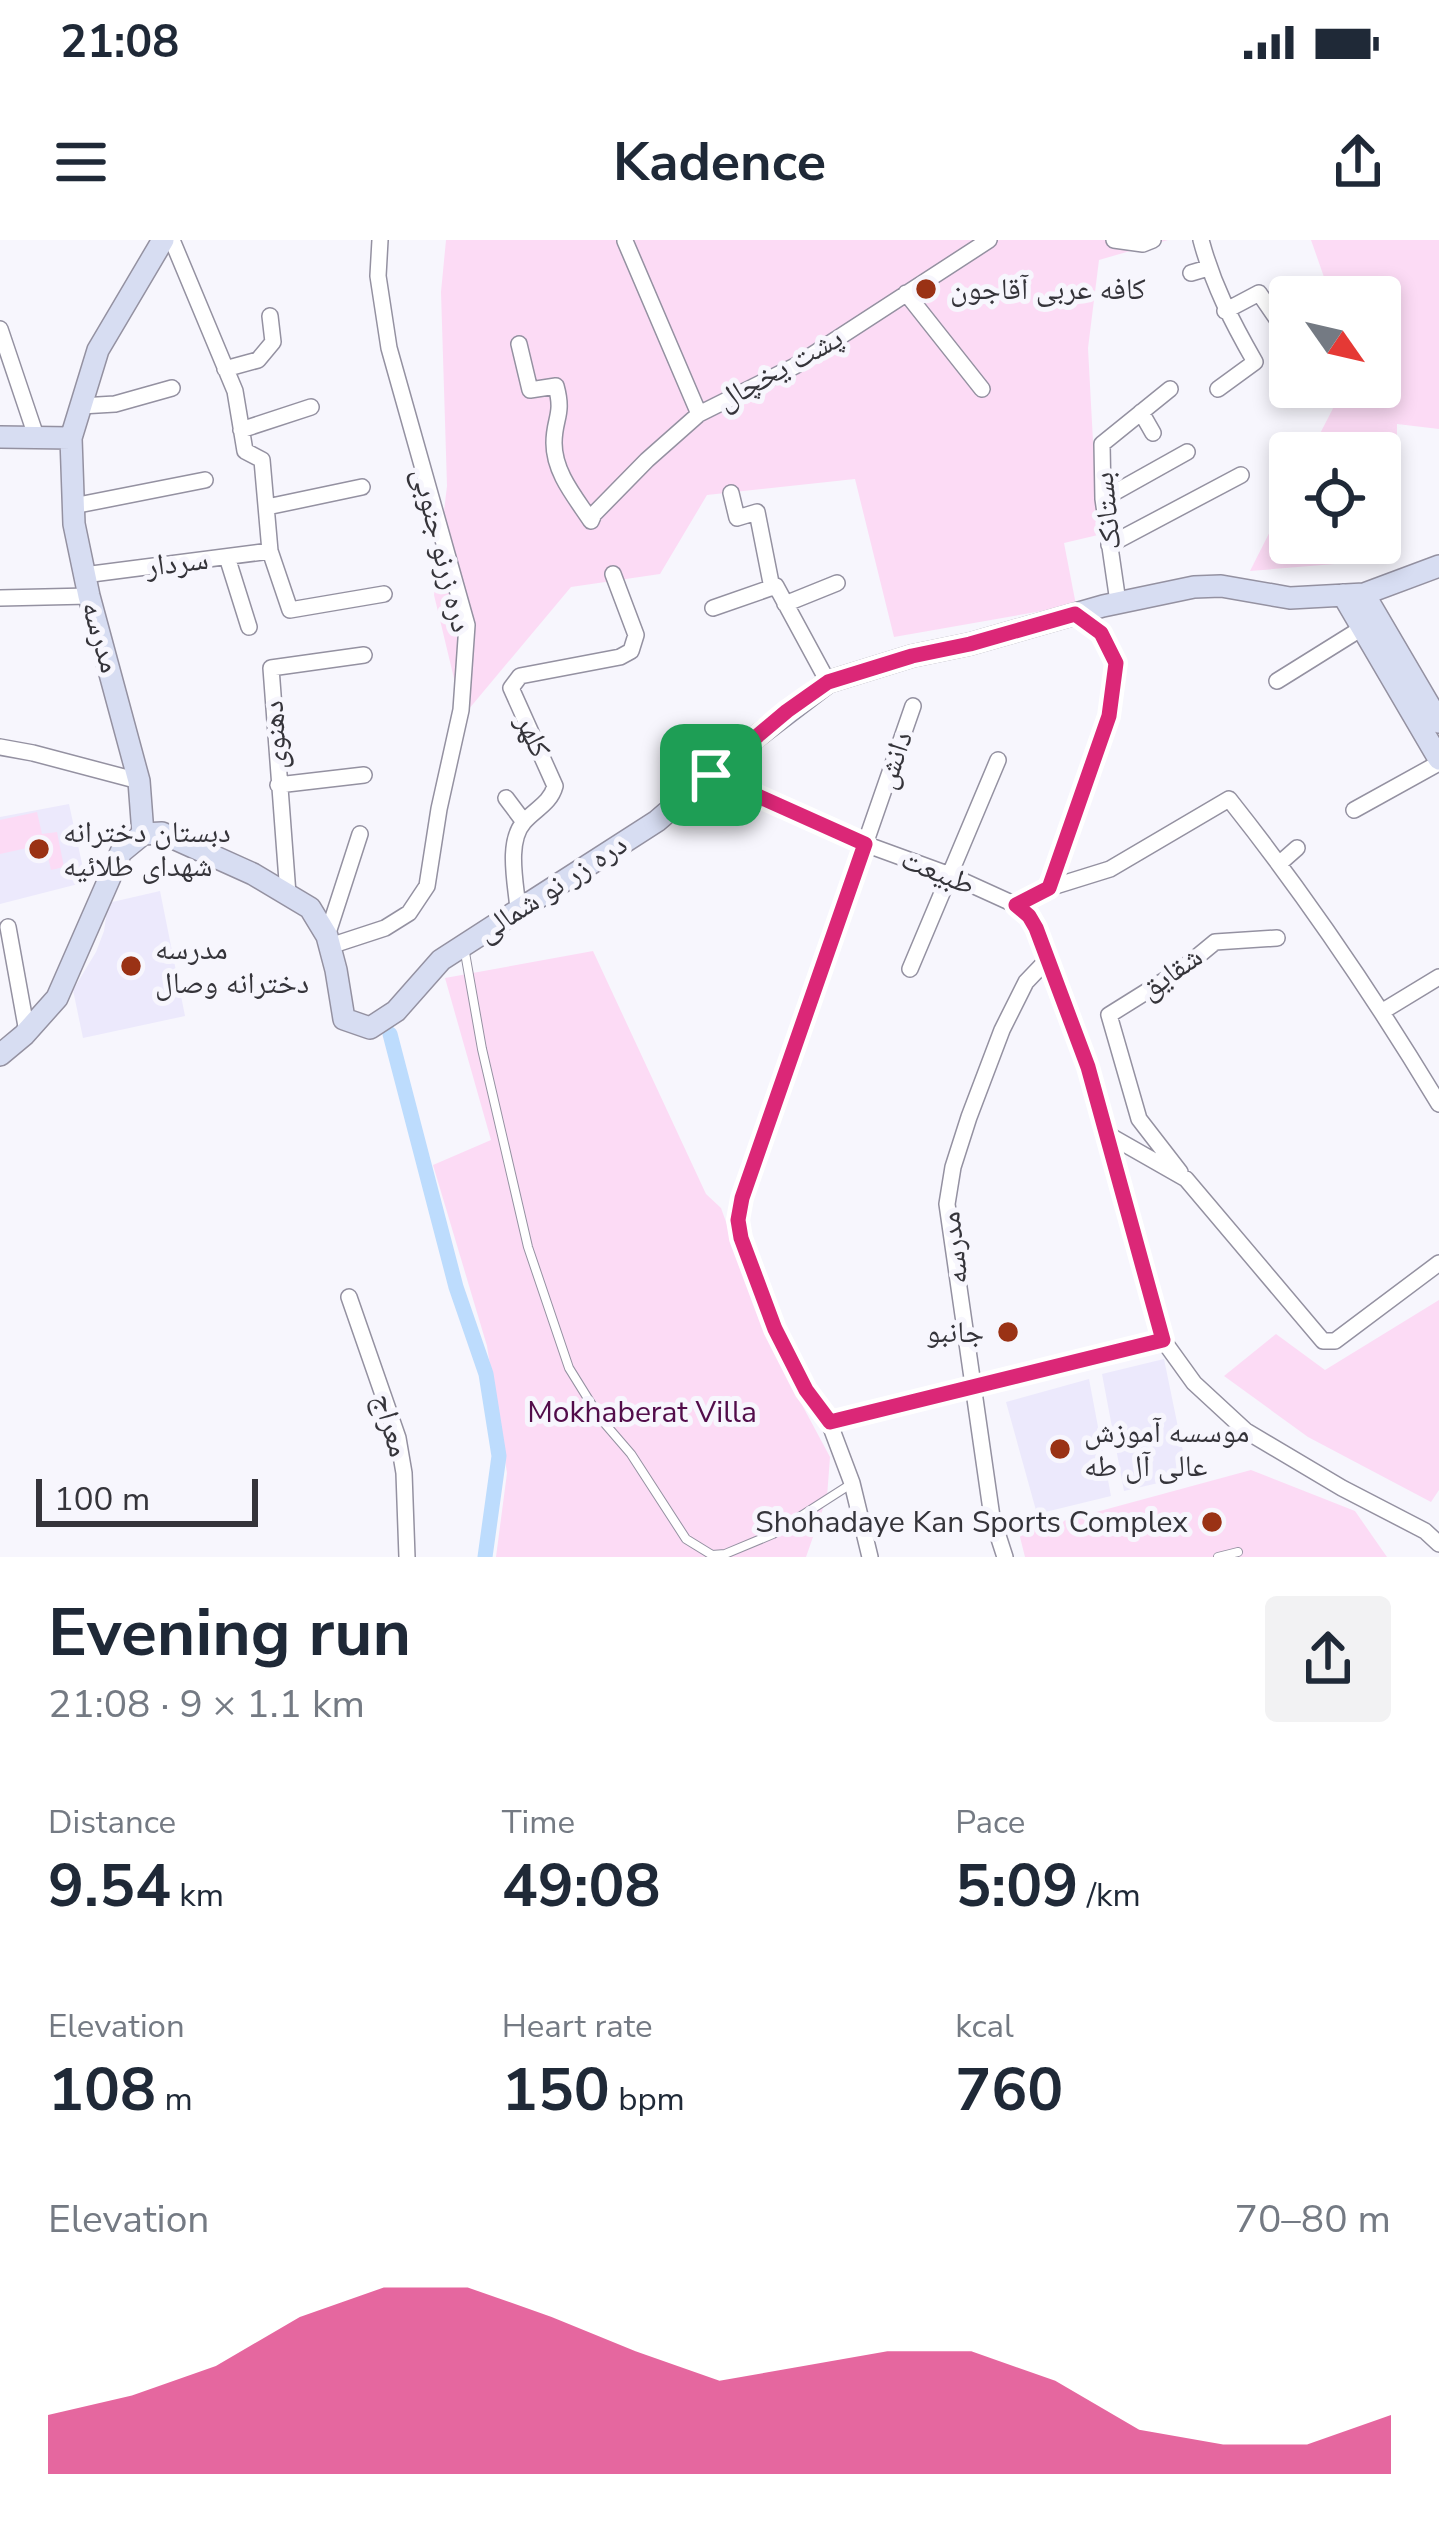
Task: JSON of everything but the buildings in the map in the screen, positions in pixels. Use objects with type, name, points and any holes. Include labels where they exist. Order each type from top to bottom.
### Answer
[{"type":"street","name":"مدرسه","points":[[153,833],[86,586],[74,524],[71,438],[98,350],[163,240]]},
{"type":"street","points":[[172,240],[235,392],[244,451],[262,460],[270,551],[290,610],[384,594]]},
{"type":"street","name":"دره زرنو جنوبی","points":[[329,941],[386,928],[409,913],[427,886],[461,710],[467,626],[389,348],[378,276],[380,240]]},
{"type":"street","name":"پشت یخچال","points":[[519,344],[530,390],[556,386],[561,405],[554,444],[559,472],[591,521],[698,414],[794,366],[989,240]]},
{"type":"street","points":[[1114,240],[1143,244],[1153,240]]},
{"type":"street","points":[[1201,240],[1225,311],[1255,362],[1218,389]]},
{"type":"street","points":[[625,241],[698,414]]},
{"type":"street","points":[[1191,273],[1208,268]]},
{"type":"street","points":[[906,293],[982,389]]},
{"type":"street","points":[[1225,311],[1259,293],[1269,308]]},
{"type":"street","points":[[225,369],[258,360],[273,342],[270,316]]},
{"type":"street","points":[[0,329],[6,364],[36,436]]},
{"type":"street","points":[[81,406],[115,404],[172,388]]},
{"type":"street","points":[[1153,433],[1141,412],[1170,389]]},
{"type":"street","points":[[241,430],[311,407]]},
{"type":"street","name":"بستانک","points":[[1118,602],[1102,499],[1102,444],[1141,412]]},
{"type":"street","points":[[0,437],[71,438]]},
{"type":"street","points":[[1102,499],[1187,452]]},
{"type":"street","points":[[1109,545],[1241,475]]},
{"type":"street","points":[[73,506],[205,480]]},
{"type":"street","points":[[267,507],[362,487]]},
{"type":"street","points":[[731,493],[737,518],[757,512],[772,588]]},
{"type":"street","name":"سردار","points":[[0,598],[270,551]]},
{"type":"street","points":[[227,557],[249,627]]},
{"type":"street","name":"دره زر نو شمالی","points":[[329,941],[344,1019],[370,1028],[395,1011],[440,960],[656,820],[828,682],[1118,602],[1193,587],[1221,586],[1290,598],[1353,594],[1439,566]]},
{"type":"street","name":"کلهر","points":[[518,909],[514,847],[518,828],[548,801],[555,786],[511,688],[520,676],[631,651],[636,634],[613,574]]},
{"type":"street","points":[[785,604],[837,584]]},
{"type":"street","points":[[713,608],[776,586],[828,682]]},
{"type":"street","points":[[1353,594],[1362,628],[1439,761],[1354,810]]},
{"type":"street","points":[[1353,594],[1439,722]]},
{"type":"street","points":[[1277,681],[1362,628]]},
{"type":"street","name":"دهنوی","points":[[288,895],[271,668],[364,655]]},
{"type":"street","name":"دانش","points":[[870,1557],[852,1483],[830,1422],[806,1390],[775,1329],[738,1220],[913,706]]},
{"type":"street","points":[[0,747],[140,781]]},
{"type":"street","points":[[910,969],[998,760]]},
{"type":"street","name":"طبیعت","points":[[711,775],[1016,905]]},
{"type":"street","points":[[278,785],[364,776]]},
{"type":"street","points":[[506,798],[524,822]]},
{"type":"street","points":[[1439,1104],[1383,1010],[1280,862],[1229,799],[1109,869],[1049,888],[1016,905],[1036,928],[1088,1067],[1163,1340],[1194,1383],[1246,1431],[1425,1531],[1439,1544]]},
{"type":"street","points":[[0,1055],[57,998],[121,852],[153,833],[254,874],[310,908],[329,941]]},
{"type":"street","points":[[329,941],[360,834]]},
{"type":"street","points":[[1280,862],[1298,848]]},
{"type":"street","points":[[8,927],[27,1032]]},
{"type":"street","name":"شقایق","points":[[1277,938],[1215,942],[1181,970],[1109,1015],[1139,1119],[1324,1341],[1335,1341],[1439,1263]]},
{"type":"street","name":"مدرسه","points":[[1005,1557],[992,1517],[947,1204],[953,1167],[1002,1030],[1026,982],[1048,959]]},
{"type":"street","points":[[1383,1010],[1439,977]]},
{"type":"street","name":"شقایق","points":[[1107,1134],[1186,1179]]},
{"type":"street","name":"معراج","points":[[349,1298],[398,1438],[407,1557]]},
{"type":"street","points":[[830,1422],[1163,1340]]},
{"type":"lane","points":[[1049,888],[1109,716],[1116,663],[1101,633],[1075,614]]},
{"type":"lane","points":[[464,944],[482,1049],[528,1247],[568,1368],[686,1540],[712,1555],[743,1547],[773,1534],[852,1483]]},
{"type":"lane","points":[[1218,1557],[1238,1552]]},
{"type":"shaded area","name":"دبستان دخترانه شهدای طلائیه","points":[[69,804],[86,882],[0,904],[0,817]]},
{"type":"shaded area","name":"مدرسه دخترانه وصال","points":[[160,891],[185,1016],[83,1038],[73,990],[96,952],[108,903]]},
{"type":"shaded area","points":[[1164,1359],[1188,1476],[1124,1491],[1102,1374]]},
{"type":"shaded area","name":"موسسه آموزش عالی آل طه","points":[[1089,1379],[1111,1496],[1037,1514],[1006,1402]]},
{"type":"green space","points":[[446,240],[1168,240],[1099,260],[1088,348],[1098,535],[1064,543],[1076,605],[894,637],[855,479],[707,495],[660,574],[571,587],[463,716],[434,595],[447,486],[441,292]]},
{"type":"green space","points":[[1311,240],[1439,240],[1439,429],[1397,424],[1397,432],[1321,432],[1333,408],[1401,408],[1401,276],[1324,276]]},
{"type":"green space","points":[[1269,533],[1269,564],[1335,564],[1250,571]]},
{"type":"green space","points":[[37,812],[42,834],[57,832],[64,867],[51,870],[45,844],[0,854],[0,820]]},
{"type":"green space","name":"Mokhaberat Villa","points":[[593,951],[706,1194],[721,1208],[771,1347],[830,1457],[827,1497],[806,1557],[496,1557],[507,1473],[487,1346],[433,1165],[491,1140],[445,978]]},
{"type":"green space","points":[[1439,1300],[1439,1490],[1431,1502],[1308,1437],[1224,1376],[1276,1334],[1325,1370]]},
{"type":"green space","name":"Shohadaye Kan Sports Complex","points":[[1251,1470],[1355,1511],[1387,1557],[1025,1557],[1019,1533]]},
{"type":"waterway","points":[[390,1034],[456,1287],[486,1374],[499,1456],[485,1557]]},
{"type":"place","name":"کافه عربی آقاجون","points":[[926,289]]},
{"type":"place","name":"دبستان دخترانه شهدای طلائیه","points":[[39,849]]},
{"type":"place","name":"مدرسه دخترانه وصال","points":[[131,966]]},
{"type":"place","name":"جانبو","points":[[1008,1332]]},
{"type":"place","name":"موسسه آموزش عالی آل طه","points":[[1060,1449]]},
{"type":"place","name":"Shohadaye Kan Sports Complex","points":[[1212,1522]]},
{"type":"route","points":[[1075,614],[1101,633],[1116,663],[1109,716],[1049,888],[1016,905],[1036,928],[1088,1067],[1163,1340],[830,1422],[806,1390],[775,1329],[738,1220],[865,844],[711,775],[828,682],[1075,614]]}]
